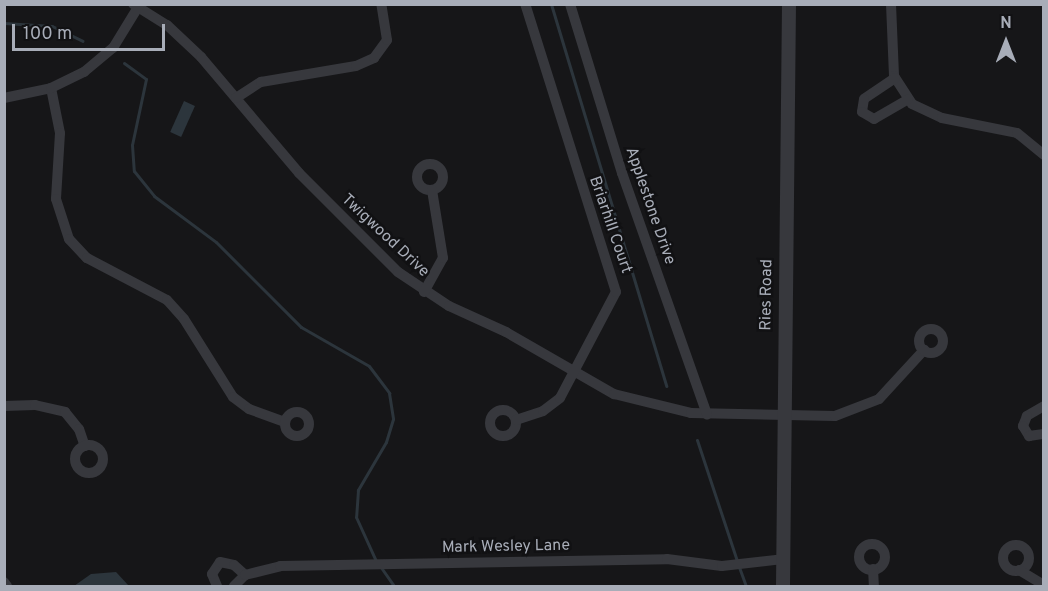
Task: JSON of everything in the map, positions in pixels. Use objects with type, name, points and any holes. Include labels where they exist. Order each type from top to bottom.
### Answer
[{"type":"street","points":[[237,98],[261,82],[356,66],[374,58],[387,40],[381,4]]},
{"type":"street","name":"Briarhill Court","points":[[516,420],[553,405],[574,374],[613,303],[615,285],[525,4]]},
{"type":"street","name":"Applestone Drive","points":[[570,4],[622,174],[707,414]]},
{"type":"street","name":"Ries Road","points":[[783,586],[781,414],[789,4]]},
{"type":"street","points":[[891,4],[895,78],[908,99],[931,114],[1026,136],[1044,155]]},
{"type":"street","points":[[4,98],[51,88],[104,57],[137,5]]},
{"type":"street","name":"Twigwood Drive","points":[[137,5],[179,36],[237,98],[321,197],[424,292],[506,332],[574,374],[638,403],[707,414],[835,416],[861,409],[879,399],[924,350]]},
{"type":"street","points":[[895,78],[864,99],[862,112],[874,119],[908,99]]},
{"type":"street","points":[[51,88],[60,133],[56,199],[69,239],[87,258],[167,300],[184,319],[233,397],[249,409],[285,422]]},
{"type":"street","points":[[424,292],[442,258],[432,190]]},
{"type":"street","points":[[4,406],[35,405],[65,412],[79,429],[85,446]]},
{"type":"street","points":[[1044,406],[1027,416],[1023,426],[1029,436],[1044,434]]},
{"type":"street","name":"Mark Wesley Lane","points":[[245,575],[280,566],[677,559],[722,566],[750,559],[783,559]]},
{"type":"street","points":[[218,586],[212,574],[220,562],[234,565],[245,575],[234,586]]},
{"type":"street","points":[[873,569],[874,586]]},
{"type":"street","points":[[1019,570],[1044,585]]},
{"type":"street","points":[[4,582],[7,586]]},
{"type":"shaded area","points":[[184,101],[195,106],[181,137],[170,132]]},
{"type":"shaded area","points":[[116,572],[129,586],[74,586],[91,574]]},
{"type":"waterway","points":[[551,4],[666,386]]},
{"type":"waterway","points":[[4,23],[52,26],[83,41]]},
{"type":"waterway","points":[[124,63],[146,79],[132,145],[134,171],[154,196],[216,242],[301,327],[369,366],[389,393],[393,419],[386,442],[358,490],[356,517],[376,561]]},
{"type":"waterway","points":[[697,440],[737,561]]},
{"type":"waterway","points":[[380,566],[394,586]]},
{"type":"waterway","points":[[739,567],[746,586]]}]
